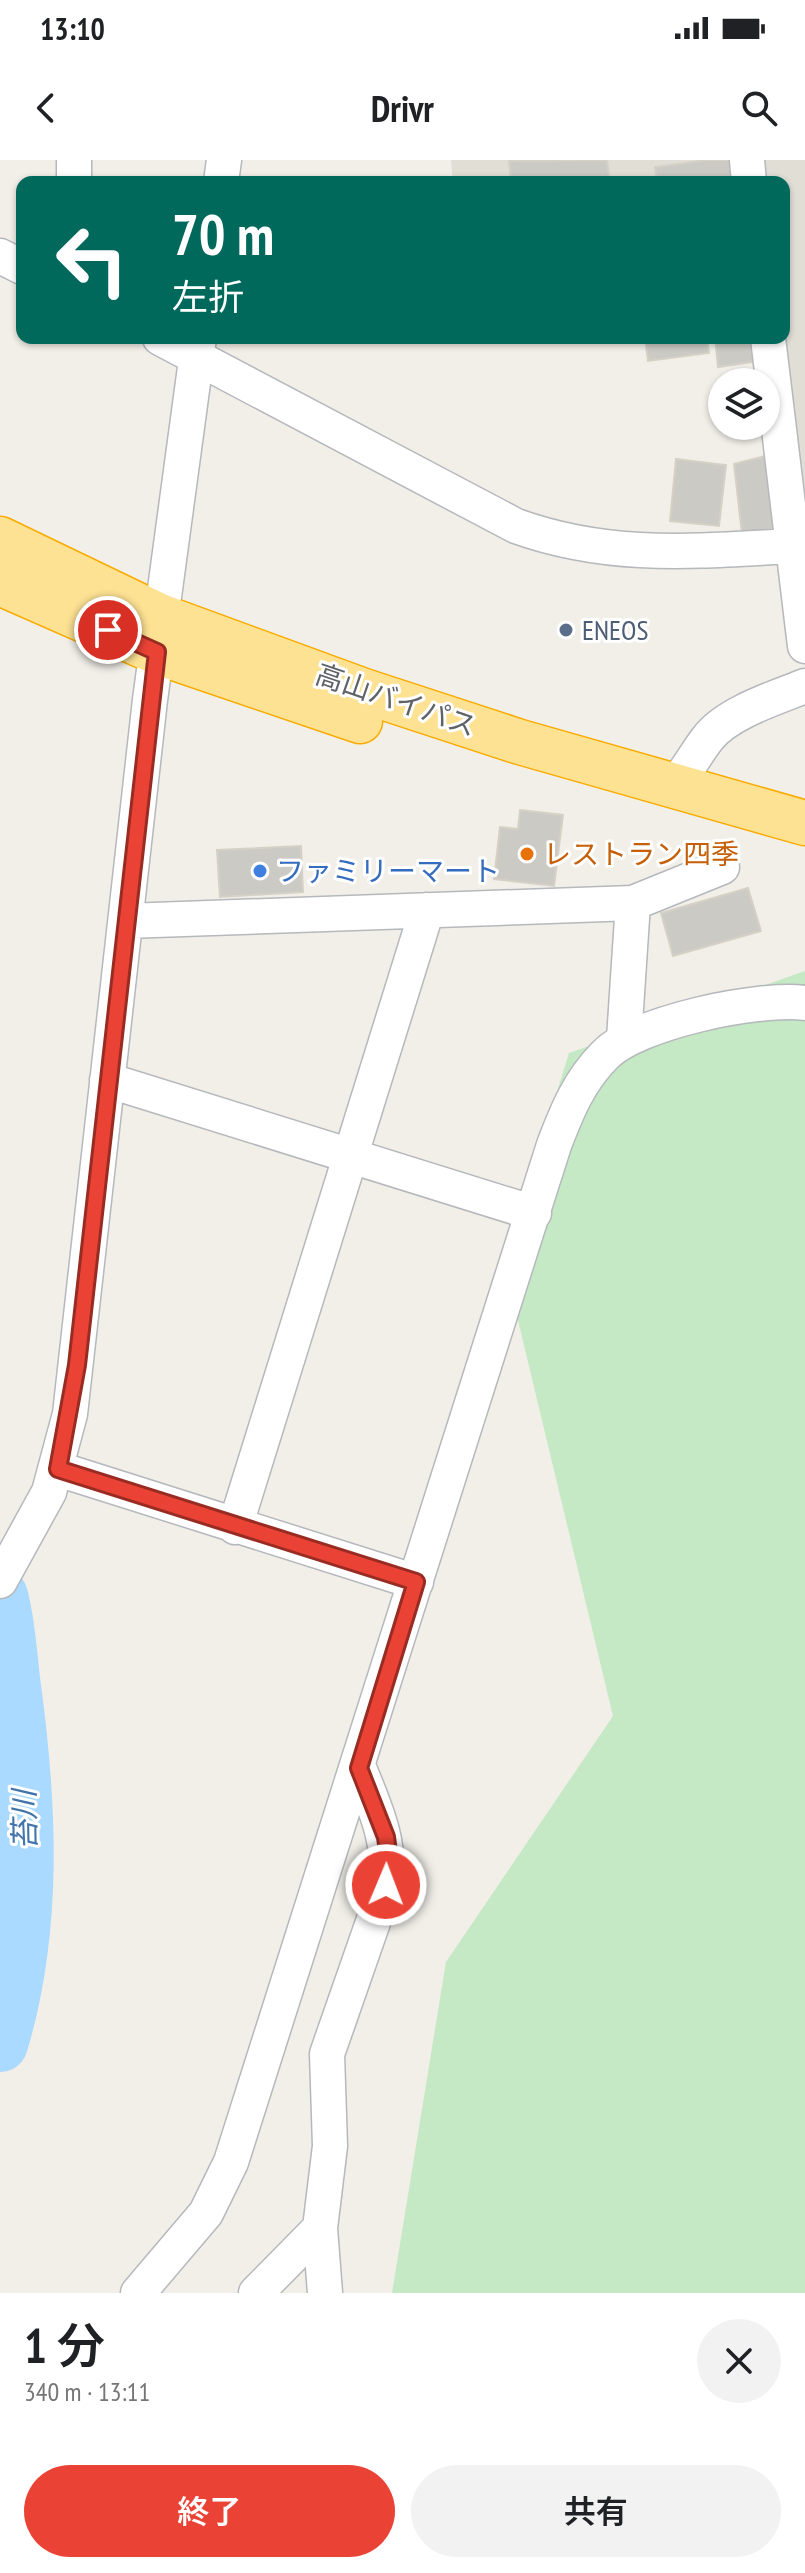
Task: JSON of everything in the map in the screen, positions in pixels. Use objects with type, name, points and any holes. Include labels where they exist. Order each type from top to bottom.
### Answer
[{"type":"highway","name":"高山バイパス","points":[[0,539],[160,635],[480,758],[805,840]]},
{"type":"highway","name":"高山バイパス","points":[[4,585],[160,635],[364,691],[505,737],[805,823]]},
{"type":"street","points":[[769,344],[805,646]]},
{"type":"street","points":[[0,1581],[16,1546],[29,1531],[58,1469],[77,1365],[107,1080],[198,348],[516,526],[555,540],[610,551],[650,553],[794,546]]},
{"type":"street","points":[[675,784],[709,736],[737,712],[762,706],[805,686]]},
{"type":"street","points":[[126,921],[633,903],[722,867]]},
{"type":"street","points":[[624,1039],[633,903]]},
{"type":"street","points":[[235,1527],[427,910]]},
{"type":"street","points":[[138,2293],[206,2213],[231,2162],[359,1768],[554,1145],[575,1090],[605,1054],[624,1039],[731,1006],[805,1003]]},
{"type":"street","points":[[107,1080],[534,1213]]},
{"type":"street","points":[[58,1469],[416,1582]]},
{"type":"street","points":[[325,2293],[320,2228],[330,2146],[327,2054],[386,1885],[389,1860],[386,1837],[359,1768]]},
{"type":"street","points":[[256,2293],[320,2228]]},
{"type":"shaded area","points":[[451,160],[805,160],[805,557],[785,344],[790,344],[790,176],[452,176]]},
{"type":"green space","points":[[805,971],[805,2293],[392,2293],[446,1962],[613,1716],[504,1262],[569,1053]]},
{"type":"building","points":[[607,160],[609,176],[510,176],[509,161]]},
{"type":"building","points":[[729,160],[731,176],[656,176],[655,167]]},
{"type":"building","points":[[646,344],[708,344],[709,353],[648,361]]},
{"type":"building","points":[[716,344],[763,344],[765,360],[718,367]]},
{"type":"building","points":[[769,455],[778,528],[742,534],[734,464]]},
{"type":"building","points":[[676,459],[726,465],[719,526],[670,521]]},
{"type":"building","name":"レストラン四季","points":[[520,810],[563,815],[554,886],[494,879],[500,827],[518,829]]},
{"type":"building","name":"ファミリーマート","points":[[301,846],[303,892],[220,897],[217,850]]},
{"type":"building","points":[[748,888],[761,931],[673,956],[661,913]]},
{"type":"waterway","name":"苔川","points":[[0,1596],[7,1630],[23,1776],[26,1866],[19,1956],[0,2044]]},
{"type":"place","name":"ENEOS","points":[[566,630]]},
{"type":"place","name":"レストラン四季","points":[[527,854]]},
{"type":"place","name":"ファミリーマート","points":[[260,871]]},
{"type":"route","points":[[108,630],[157,652],[77,1365],[58,1469],[416,1582],[359,1768],[386,1837],[389,1860],[386,1885]]}]
